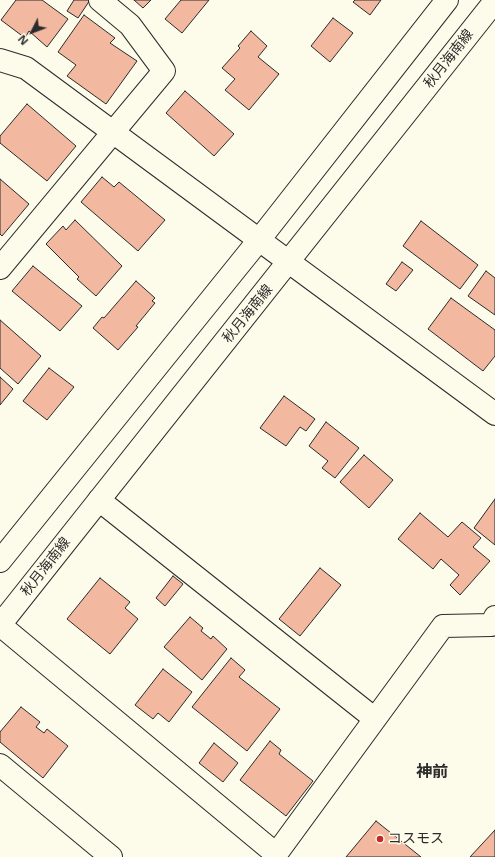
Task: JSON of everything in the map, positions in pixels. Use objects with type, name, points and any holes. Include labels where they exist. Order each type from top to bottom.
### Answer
[{"type":"street","points":[[0,268],[164,71],[130,25],[100,0]]},
{"type":"street","points":[[0,561],[259,240],[447,0]]},
{"type":"street","name":"秋月海南線","points":[[0,625],[495,1]]},
{"type":"street","points":[[0,60],[26,68],[495,414]]},
{"type":"street","points":[[99,500],[375,719]]},
{"type":"street","points":[[0,625],[275,856],[443,626],[491,625],[495,617]]},
{"type":"street","points":[[0,766],[111,857]]},
{"type":"building","points":[[16,0],[42,0],[68,19],[47,47],[29,31],[25,38],[1,20]]},
{"type":"building","points":[[74,0],[90,0],[78,18],[67,11]]},
{"type":"building","points":[[134,0],[151,0],[143,8]]},
{"type":"building","points":[[181,0],[209,0],[182,33],[165,19]]},
{"type":"building","points":[[355,0],[381,0],[370,15],[353,2]]},
{"type":"building","points":[[84,15],[115,38],[110,43],[137,61],[106,104],[67,76],[76,65],[58,52]]},
{"type":"building","points":[[333,18],[353,33],[330,62],[311,46]]},
{"type":"building","points":[[251,31],[267,46],[258,57],[279,74],[249,110],[225,90],[235,79],[222,68],[240,48],[238,46]]},
{"type":"building","points":[[185,91],[234,134],[214,156],[166,113]]},
{"type":"building","points":[[27,104],[76,146],[47,181],[0,143],[0,136]]},
{"type":"building","points":[[102,177],[114,187],[119,182],[165,220],[138,251],[81,202]]},
{"type":"building","points":[[0,179],[29,204],[2,236],[0,234]]},
{"type":"building","points":[[75,220],[122,266],[96,296],[77,279],[79,277],[46,244],[63,226],[66,230]]},
{"type":"building","points":[[421,221],[478,265],[460,289],[403,246]]},
{"type":"building","points":[[402,262],[413,270],[396,291],[386,284]]},
{"type":"building","points":[[33,266],[82,306],[60,331],[12,291]]},
{"type":"building","points":[[486,271],[495,278],[495,315],[468,296]]},
{"type":"building","points":[[136,281],[155,298],[152,301],[155,303],[136,326],[138,327],[118,350],[93,328],[102,317],[104,318]]},
{"type":"building","points":[[451,298],[495,330],[495,356],[483,371],[428,329]]},
{"type":"building","points":[[0,320],[41,356],[18,384],[0,368]]},
{"type":"building","points":[[49,368],[74,387],[47,420],[23,401]]},
{"type":"building","points":[[0,377],[13,389],[0,405]]},
{"type":"building","points":[[284,396],[315,419],[306,431],[300,427],[286,446],[260,428]]},
{"type":"building","points":[[326,422],[359,448],[335,478],[322,468],[328,461],[309,446]]},
{"type":"building","points":[[364,455],[393,480],[369,508],[340,482]]},
{"type":"building","points":[[495,499],[495,545],[474,528]]},
{"type":"building","points":[[420,513],[448,537],[462,522],[481,538],[473,547],[490,561],[460,595],[450,585],[459,575],[441,559],[433,569],[398,539]]},
{"type":"building","points":[[320,568],[341,585],[300,636],[279,619]]},
{"type":"building","points":[[173,576],[183,584],[165,606],[156,598]]},
{"type":"building","points":[[100,578],[130,602],[125,608],[138,619],[110,654],[67,619]]},
{"type":"building","points":[[190,617],[203,628],[201,631],[211,639],[213,636],[227,649],[202,680],[164,647]]},
{"type":"building","points":[[231,658],[245,670],[239,677],[280,709],[247,751],[192,707]]},
{"type":"building","points":[[163,669],[192,692],[169,722],[158,713],[153,719],[135,705]]},
{"type":"building","points":[[21,707],[40,722],[36,727],[44,733],[47,729],[68,746],[43,778],[0,742],[0,732]]},
{"type":"building","points":[[270,741],[281,750],[279,754],[313,781],[286,816],[240,780]]},
{"type":"building","points":[[214,743],[238,763],[223,782],[199,763]]},
{"type":"building","name":"コスモス","points":[[376,821],[421,857],[346,857]]},
{"type":"building","points":[[495,830],[495,857],[470,857]]},
{"type":"place","name":"コスモス","points":[[380,839]]},
{"type":"district","name":"神前","points":[[432,772]]}]
